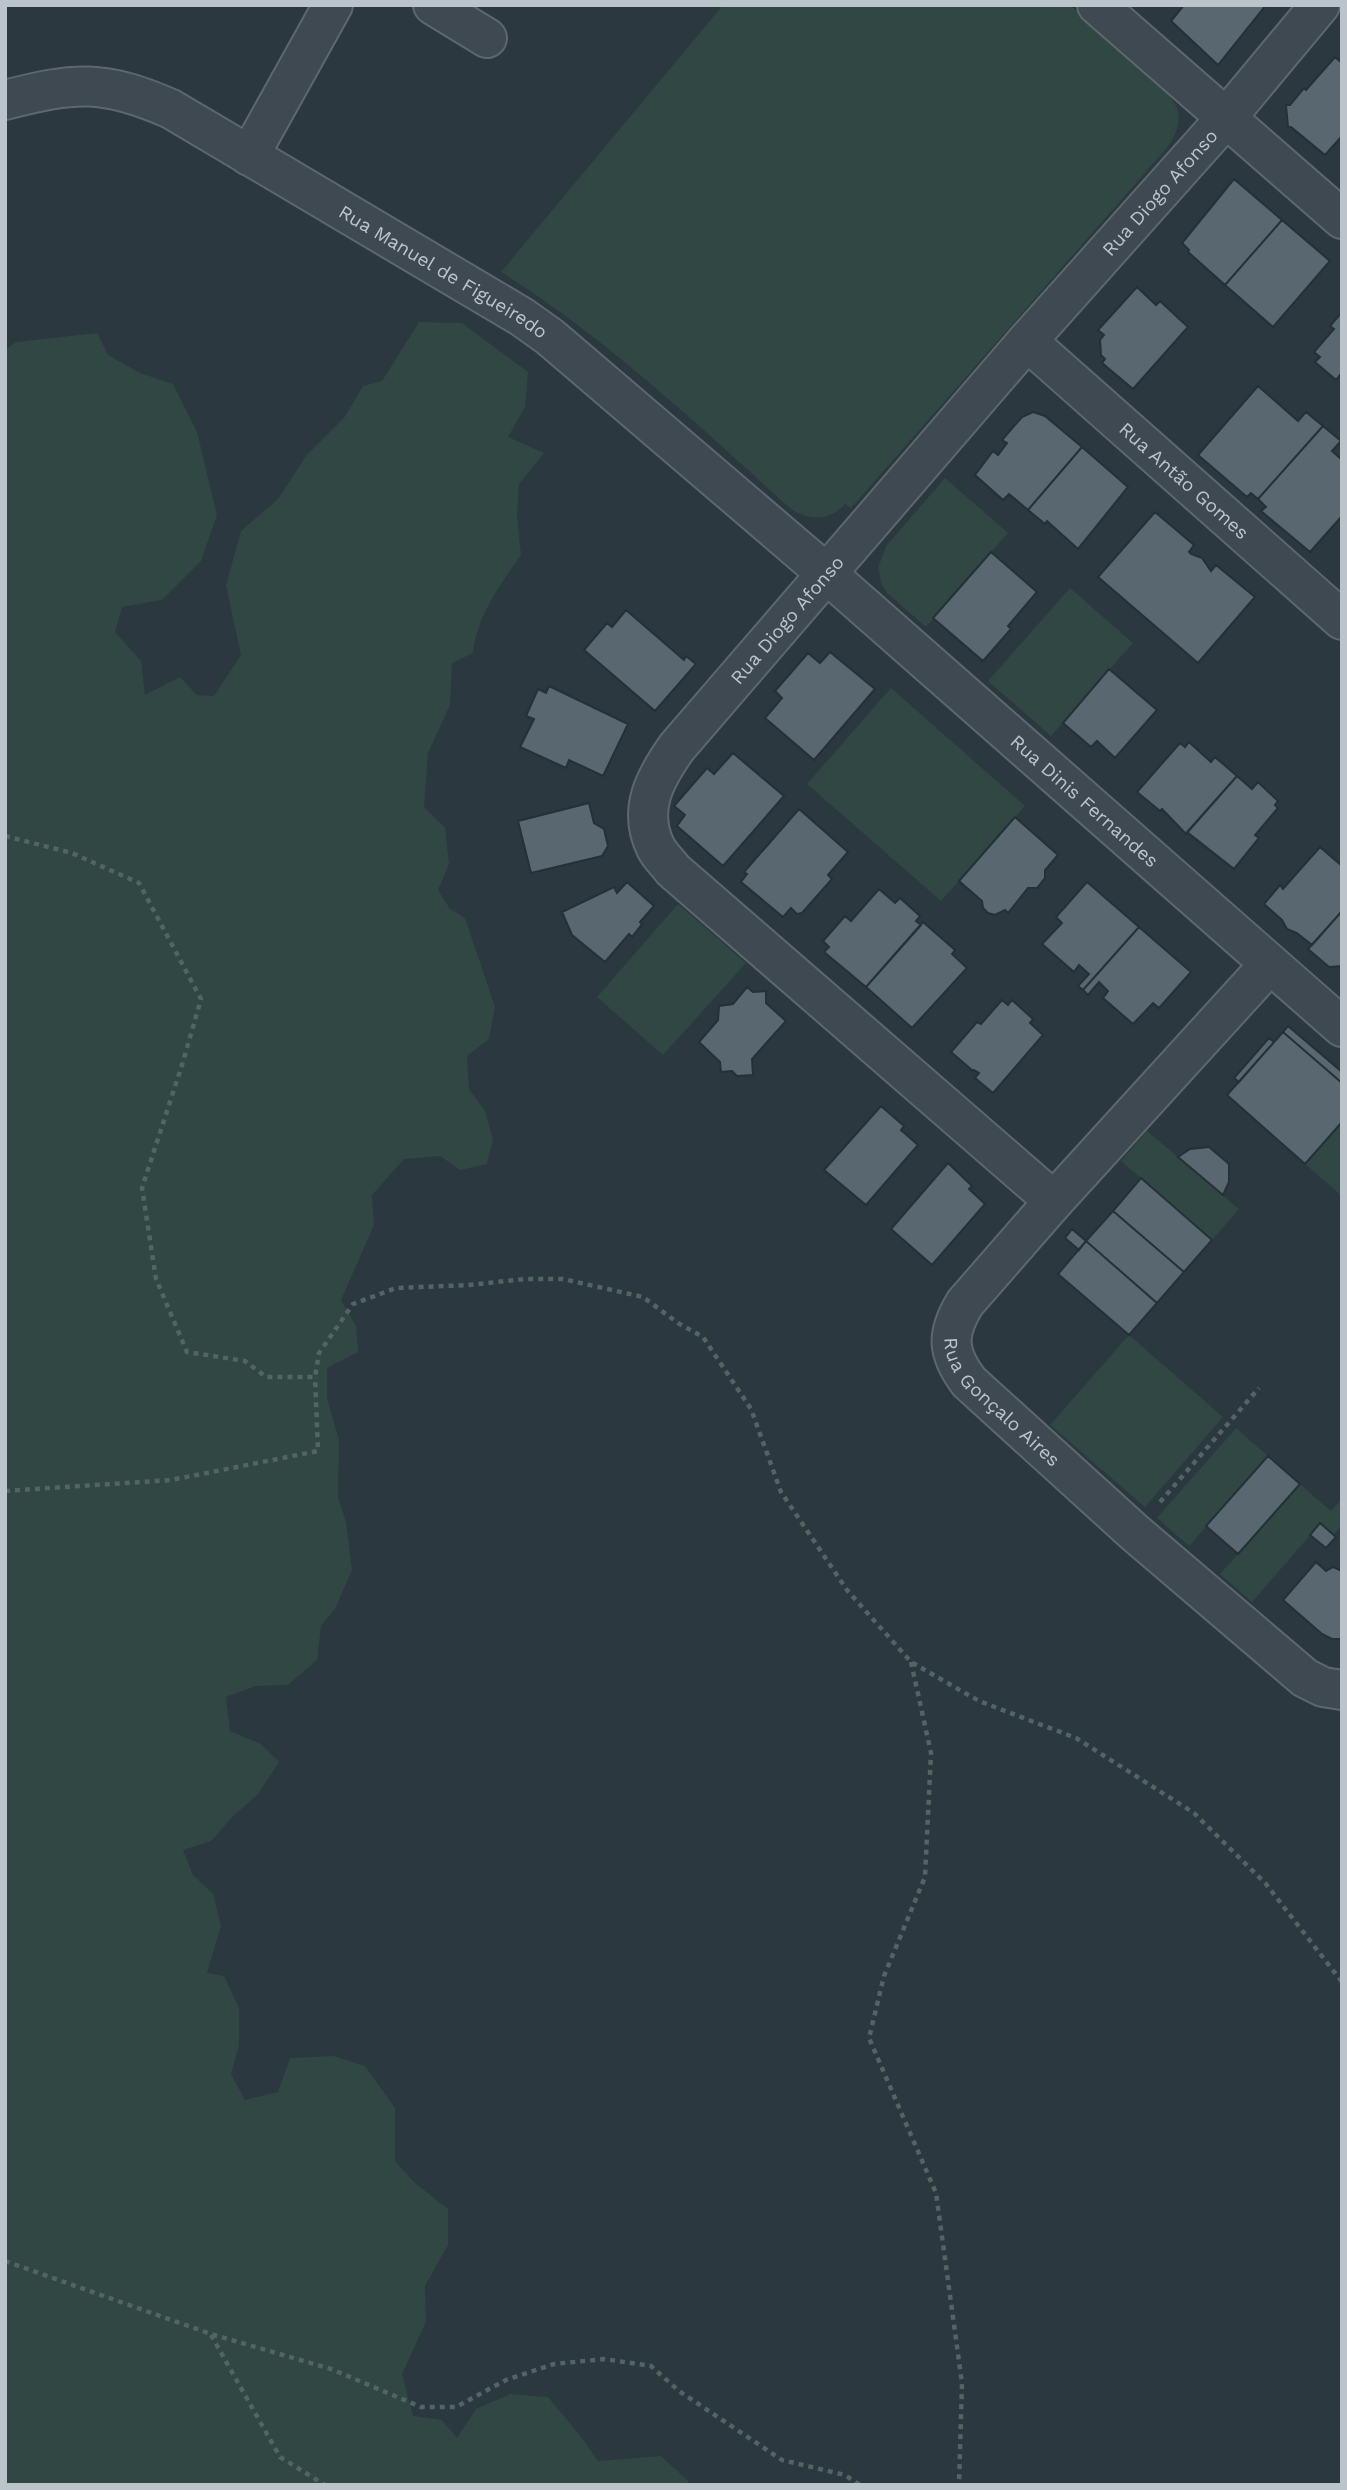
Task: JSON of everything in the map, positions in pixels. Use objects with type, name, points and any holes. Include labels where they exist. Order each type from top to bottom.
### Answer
[{"type":"street","points":[[249,156],[333,5]]},
{"type":"street","points":[[433,5],[487,38]]},
{"type":"street","points":[[1097,5],[1342,219]]},
{"type":"street","name":"Rua Diogo Afonso","points":[[1054,1201],[673,870],[656,848],[649,824],[649,799],[657,775],[677,747],[1027,341],[1226,118],[1319,7]]},
{"type":"street","name":"Rua Manuel de Figueiredo","points":[[5,100],[58,88],[86,85],[142,96],[171,109],[522,317],[580,362],[827,574]]},
{"type":"street","name":"Rua Antão Gomes","points":[[1027,341],[1342,620]]},
{"type":"street","name":"Rua Dinis Fernandes","points":[[827,574],[1342,1027]]},
{"type":"street","name":"Rua Gonçalo Aires","points":[[1269,965],[965,1303],[955,1320],[950,1343],[958,1367],[969,1382],[1134,1532],[1305,1678],[1323,1687],[1342,1690]]},
{"type":"path","points":[[5,836],[72,853],[139,883],[201,999],[142,1188],[156,1279],[187,1352],[245,1361],[266,1377],[315,1377]]},
{"type":"path","points":[[5,1491],[171,1480],[318,1451],[315,1377],[319,1353],[353,1304],[396,1288],[563,1279],[643,1297],[678,1323],[703,1337],[751,1409],[781,1492],[847,1590],[911,1662],[979,1700],[1076,1738],[1194,1813],[1266,1884],[1342,1982]]},
{"type":"path","points":[[1134,1532],[1259,1388]]},
{"type":"path","points":[[911,1662],[931,1753],[925,1877],[884,1976],[869,2038],[936,2193],[962,2383],[959,2485]]},
{"type":"path","points":[[5,2261],[211,2334],[331,2369],[421,2407],[456,2407],[506,2380],[554,2364],[604,2359],[651,2366],[679,2392],[782,2460],[845,2475],[860,2485]]},
{"type":"path","points":[[211,2334],[280,2458],[325,2485]]},
{"type":"green space","points":[[723,5],[1070,5],[1129,56],[1160,86],[1177,108],[1177,130],[1166,149],[851,508],[845,504],[826,516],[805,516],[791,509],[615,354],[541,298],[501,272]]},
{"type":"green space","points":[[419,322],[462,323],[528,372],[525,407],[508,437],[544,453],[519,484],[517,517],[521,555],[484,614],[473,653],[452,663],[450,705],[428,753],[424,807],[445,828],[449,864],[438,890],[450,909],[465,918],[495,1007],[489,1039],[467,1056],[469,1089],[485,1111],[493,1139],[487,1164],[460,1170],[440,1156],[404,1159],[372,1195],[374,1225],[341,1300],[356,1326],[358,1352],[327,1368],[327,1398],[339,1440],[338,1497],[346,1522],[352,1570],[335,1609],[321,1626],[317,1660],[288,1685],[256,1686],[226,1697],[230,1731],[261,1744],[279,1762],[258,1794],[232,1817],[211,1841],[183,1850],[193,1875],[213,1894],[221,1926],[207,1973],[224,1976],[239,2008],[239,2045],[231,2074],[245,2100],[278,2092],[290,2058],[334,2056],[365,2066],[395,2108],[395,2161],[415,2183],[448,2209],[448,2245],[425,2286],[426,2322],[402,2374],[413,2416],[442,2420],[457,2438],[476,2409],[510,2394],[548,2397],[598,2461],[661,2456],[688,2481],[688,2485],[5,2485],[5,350],[16,342],[97,333],[108,355],[140,373],[173,384],[197,432],[217,515],[201,561],[162,600],[122,607],[115,632],[141,661],[145,695],[180,677],[197,695],[214,696],[241,655],[226,585],[241,531],[278,499],[306,456],[344,418],[363,386],[382,381]]},
{"type":"green space","points":[[945,478],[1008,533],[926,627],[887,593],[878,568],[886,546]]},
{"type":"green space","points":[[1070,588],[1133,643],[1051,736],[988,681]]},
{"type":"green space","points":[[891,688],[1025,806],[941,901],[807,784]]},
{"type":"green space","points":[[678,904],[746,963],[663,1055],[597,997]]},
{"type":"green space","points":[[1342,1122],[1342,1196],[1305,1164]]},
{"type":"green space","points":[[1147,1131],[1239,1209],[1212,1240],[1121,1161]]},
{"type":"green space","points":[[1129,1335],[1223,1417],[1145,1507],[1050,1425]]},
{"type":"green space","points":[[1236,1428],[1268,1456],[1189,1546],[1157,1518]]},
{"type":"green space","points":[[1300,1484],[1331,1511],[1342,1499],[1342,1525],[1333,1535],[1320,1524],[1252,1602],[1220,1574]]},
{"type":"building","points":[[1184,5],[1266,5],[1218,65],[1171,21]]},
{"type":"building","points":[[1335,57],[1342,63],[1342,136],[1325,155],[1288,127],[1286,105],[1290,105],[1304,88],[1306,90]]},
{"type":"building","points":[[1234,179],[1282,220],[1225,285],[1188,252],[1182,243]]},
{"type":"building","points":[[1282,220],[1330,261],[1273,327],[1225,285]]},
{"type":"building","points":[[1137,287],[1156,305],[1160,301],[1188,327],[1133,389],[1102,363],[1105,359],[1101,355],[1100,340],[1104,335],[1098,330]]},
{"type":"building","points":[[1342,312],[1342,376],[1336,380],[1315,362],[1320,357],[1314,352],[1334,329],[1330,326]]},
{"type":"building","points":[[1258,386],[1298,421],[1306,412],[1323,426],[1258,499],[1251,493],[1247,497],[1198,455]]},
{"type":"building","points":[[1033,412],[1045,416],[1082,447],[1028,510],[1009,494],[1003,500],[975,475],[993,451],[998,455],[1007,443],[1002,440],[1022,417]]},
{"type":"building","points":[[1323,426],[1341,441],[1332,451],[1342,460],[1342,516],[1310,552],[1261,511],[1266,507],[1258,499]]},
{"type":"building","points":[[1082,447],[1128,487],[1078,549],[1047,521],[1045,524],[1028,510]]},
{"type":"building","points":[[1155,512],[1194,545],[1189,552],[1202,558],[1211,571],[1216,565],[1255,597],[1198,663],[1098,577]]},
{"type":"building","points":[[991,552],[1037,592],[1008,626],[1011,629],[983,661],[933,618]]},
{"type":"building","points":[[626,610],[684,660],[686,656],[696,664],[655,711],[584,650],[607,623],[612,627]]},
{"type":"building","points":[[830,652],[875,689],[814,760],[765,718],[782,698],[775,691],[808,653],[820,663]]},
{"type":"building","points":[[1109,669],[1157,710],[1115,758],[1097,741],[1091,747],[1063,723]]},
{"type":"building","points":[[549,686],[628,724],[603,776],[569,760],[566,768],[520,747],[534,719],[526,716],[538,689],[546,693]]},
{"type":"building","points":[[1189,742],[1211,762],[1215,757],[1237,776],[1186,834],[1162,809],[1160,811],[1137,792],[1180,743],[1185,747]]},
{"type":"building","points":[[733,753],[784,796],[723,866],[677,826],[685,815],[674,806],[707,768],[714,774]]},
{"type":"building","points":[[1237,776],[1252,789],[1258,782],[1278,801],[1275,805],[1278,808],[1255,835],[1259,838],[1234,869],[1187,832]]},
{"type":"building","points":[[589,803],[594,823],[604,829],[608,846],[602,856],[531,873],[518,821]]},
{"type":"building","points":[[799,809],[848,852],[828,875],[832,879],[802,913],[797,914],[791,908],[783,917],[741,882],[747,874],[744,872]]},
{"type":"building","points":[[1015,817],[1058,855],[1045,870],[1045,878],[1037,888],[1028,888],[1008,913],[1005,910],[995,915],[988,913],[983,908],[982,901],[959,881]]},
{"type":"building","points":[[1320,847],[1342,866],[1342,911],[1312,945],[1287,929],[1282,920],[1264,904],[1280,885],[1283,889]]},
{"type":"building","points":[[627,882],[654,906],[640,922],[642,924],[632,937],[629,934],[605,962],[572,935],[562,912],[614,887],[617,893]]},
{"type":"building","points":[[1087,882],[1139,927],[1083,990],[1078,986],[1089,974],[1079,965],[1074,972],[1042,944],[1062,923],[1056,917]]},
{"type":"building","points":[[879,889],[895,903],[900,898],[920,916],[916,921],[921,925],[866,987],[824,952],[829,947],[823,941],[845,916],[851,921]]},
{"type":"building","points":[[1342,911],[1342,966],[1329,967],[1308,949]]},
{"type":"building","points":[[923,922],[955,950],[952,954],[967,968],[912,1028],[866,987]]},
{"type":"building","points":[[1139,927],[1191,972],[1159,1008],[1153,1003],[1133,1024],[1103,998],[1108,991],[1099,982],[1088,995],[1083,990]]},
{"type":"building","points":[[747,987],[753,992],[766,991],[766,1003],[786,1021],[752,1059],[753,1075],[737,1076],[732,1071],[721,1072],[720,1062],[699,1042],[718,1020],[719,1006],[733,1004]]},
{"type":"building","points":[[1002,1000],[1008,1005],[1012,1000],[1033,1019],[1030,1023],[1043,1035],[993,1093],[975,1078],[979,1073],[951,1052],[977,1022],[981,1024]]},
{"type":"building","points":[[1288,1026],[1342,1072],[1342,1083],[1283,1032]]},
{"type":"building","points":[[1283,1032],[1342,1083],[1342,1122],[1305,1164],[1227,1095]]},
{"type":"building","points":[[1269,1038],[1274,1042],[1239,1082],[1234,1078]]},
{"type":"building","points":[[881,1106],[904,1126],[901,1130],[918,1145],[866,1205],[824,1170]]},
{"type":"building","points":[[1209,1147],[1229,1164],[1229,1182],[1223,1195],[1178,1157],[1190,1149]]},
{"type":"building","points":[[948,1163],[972,1186],[969,1189],[985,1204],[932,1265],[891,1229]]},
{"type":"building","points":[[1141,1178],[1212,1240],[1184,1272],[1113,1211]]},
{"type":"building","points":[[1113,1211],[1184,1272],[1157,1303],[1086,1241]]},
{"type":"building","points":[[1072,1229],[1086,1241],[1079,1250],[1065,1238]]},
{"type":"building","points":[[1086,1241],[1157,1303],[1129,1335],[1058,1274]]},
{"type":"building","points":[[1268,1456],[1300,1484],[1238,1554],[1206,1526]]},
{"type":"building","points":[[1320,1523],[1336,1537],[1326,1548],[1310,1535]]},
{"type":"building","points":[[1316,1562],[1326,1571],[1333,1567],[1342,1571],[1342,1639],[1332,1639],[1322,1634],[1283,1600]]}]
